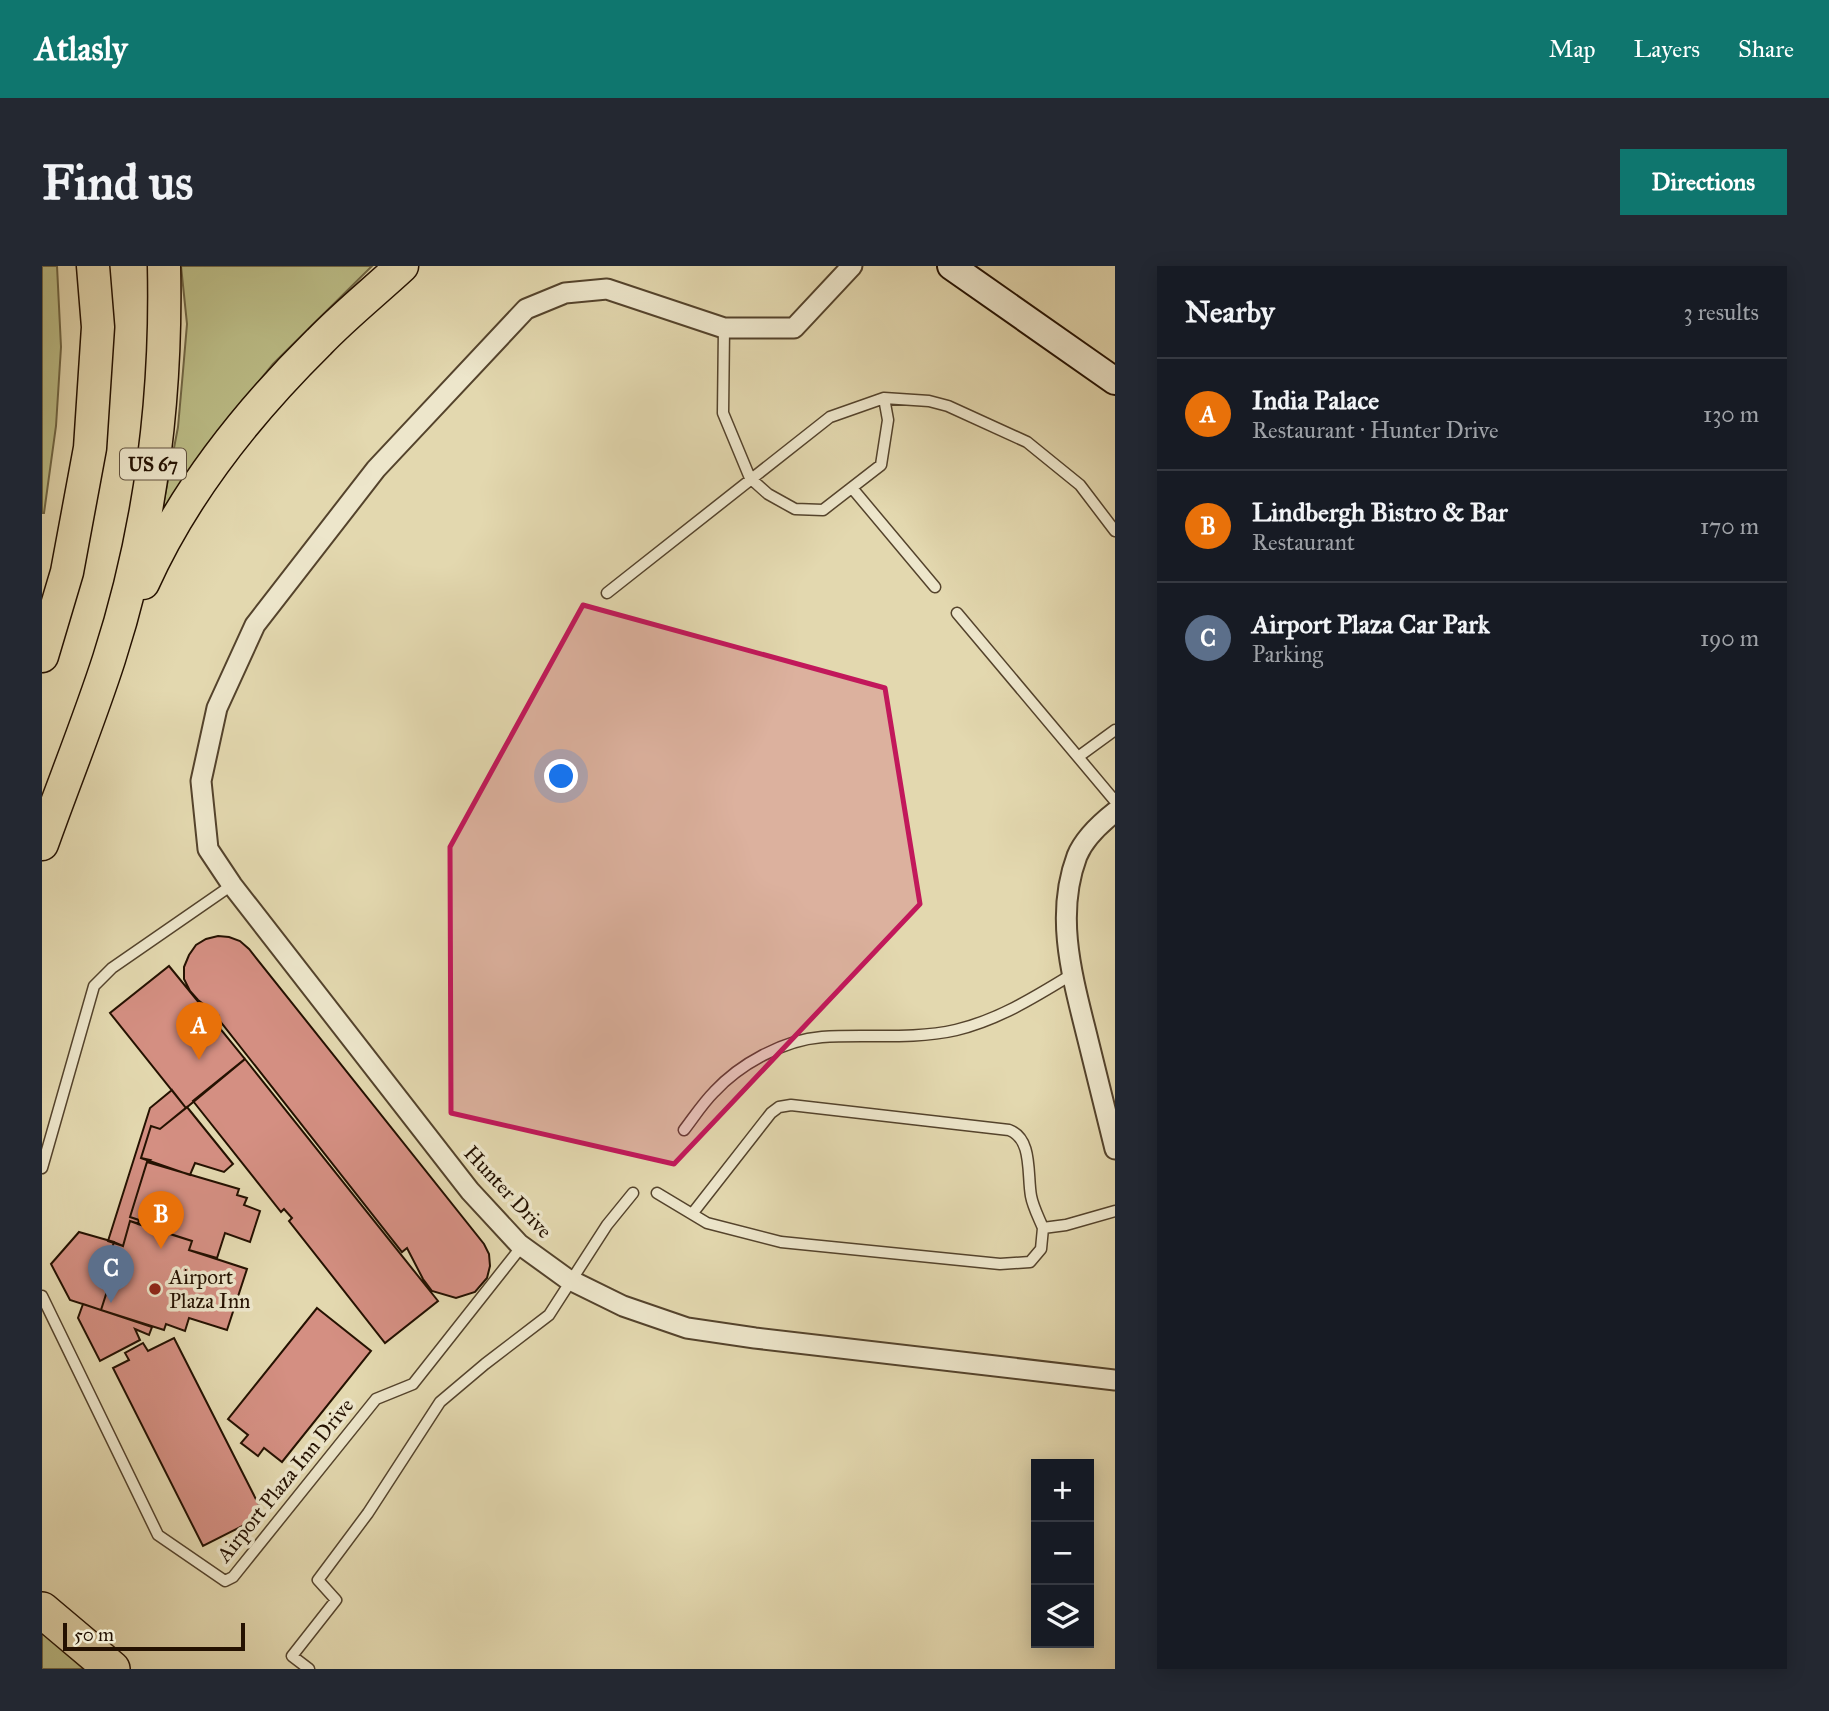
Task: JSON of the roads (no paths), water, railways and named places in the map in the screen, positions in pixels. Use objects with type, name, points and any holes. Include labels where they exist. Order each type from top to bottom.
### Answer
[{"type":"highway","name":"US 67","points":[[42,656],[67,572],[90,449],[98,327],[93,266]]},
{"type":"highway","name":"US 67","points":[[42,844],[109,658],[136,557],[153,469],[164,363],[163,266]]},
{"type":"highway","points":[[109,658],[157,551],[200,481],[262,401],[320,341],[402,266]]},
{"type":"highway","points":[[42,1610],[112,1669]]},
{"type":"main road","points":[[951,266],[1115,381]]},
{"type":"street","name":"Hunter Drive","points":[[852,266],[794,328],[724,328],[607,289],[565,293],[526,309],[376,469],[255,625],[217,708],[201,781],[208,849],[232,886],[470,1191],[522,1246],[571,1281],[623,1306],[687,1328],[1115,1380]]},
{"type":"street","points":[[1115,812],[1100,825],[1078,854],[1069,889],[1065,928],[1072,975],[1109,1102],[1115,1149]]},
{"type":"lane","points":[[724,328],[723,413],[750,478],[768,494],[794,509],[823,510],[881,465],[888,420],[884,398]]},
{"type":"lane","points":[[607,593],[830,417],[884,398],[929,401],[948,406],[1027,442],[1080,485],[1115,531]]},
{"type":"lane","points":[[852,488],[934,587]]},
{"type":"lane","points":[[957,613],[1115,801]]},
{"type":"lane","points":[[1078,757],[1115,730]]},
{"type":"lane","points":[[42,1168],[94,986],[112,968],[232,886]]},
{"type":"lane","points":[[684,1130],[712,1093],[730,1076],[775,1050],[820,1037],[925,1035],[956,1030],[1012,1010],[1072,975]]},
{"type":"lane","points":[[657,1193],[692,1214],[708,1223],[781,1242],[1000,1264],[1030,1262],[1041,1249],[1043,1228],[1031,1199],[1024,1143],[1018,1133],[791,1105],[779,1107],[771,1113],[692,1214]]},
{"type":"lane","points":[[309,1669],[292,1656],[336,1600],[318,1580],[368,1513],[440,1402],[550,1315],[607,1225],[633,1193]]},
{"type":"lane","points":[[1043,1228],[1066,1225],[1115,1211]]},
{"type":"lane","name":"Airport Plaza Inn Drive","points":[[42,1297],[158,1535],[225,1581],[233,1577],[376,1399],[413,1384],[522,1246]]},
{"type":"place","name":"India Palace","points":[[199,1060]]},
{"type":"place","name":"Lindbergh Bistro & Bar","points":[[161,1249]]},
{"type":"place","name":"Airport Plaza Inn","points":[[155,1289]]},
{"type":"place","name":"Airport Plaza Car Park","points":[[111,1303]]}]
